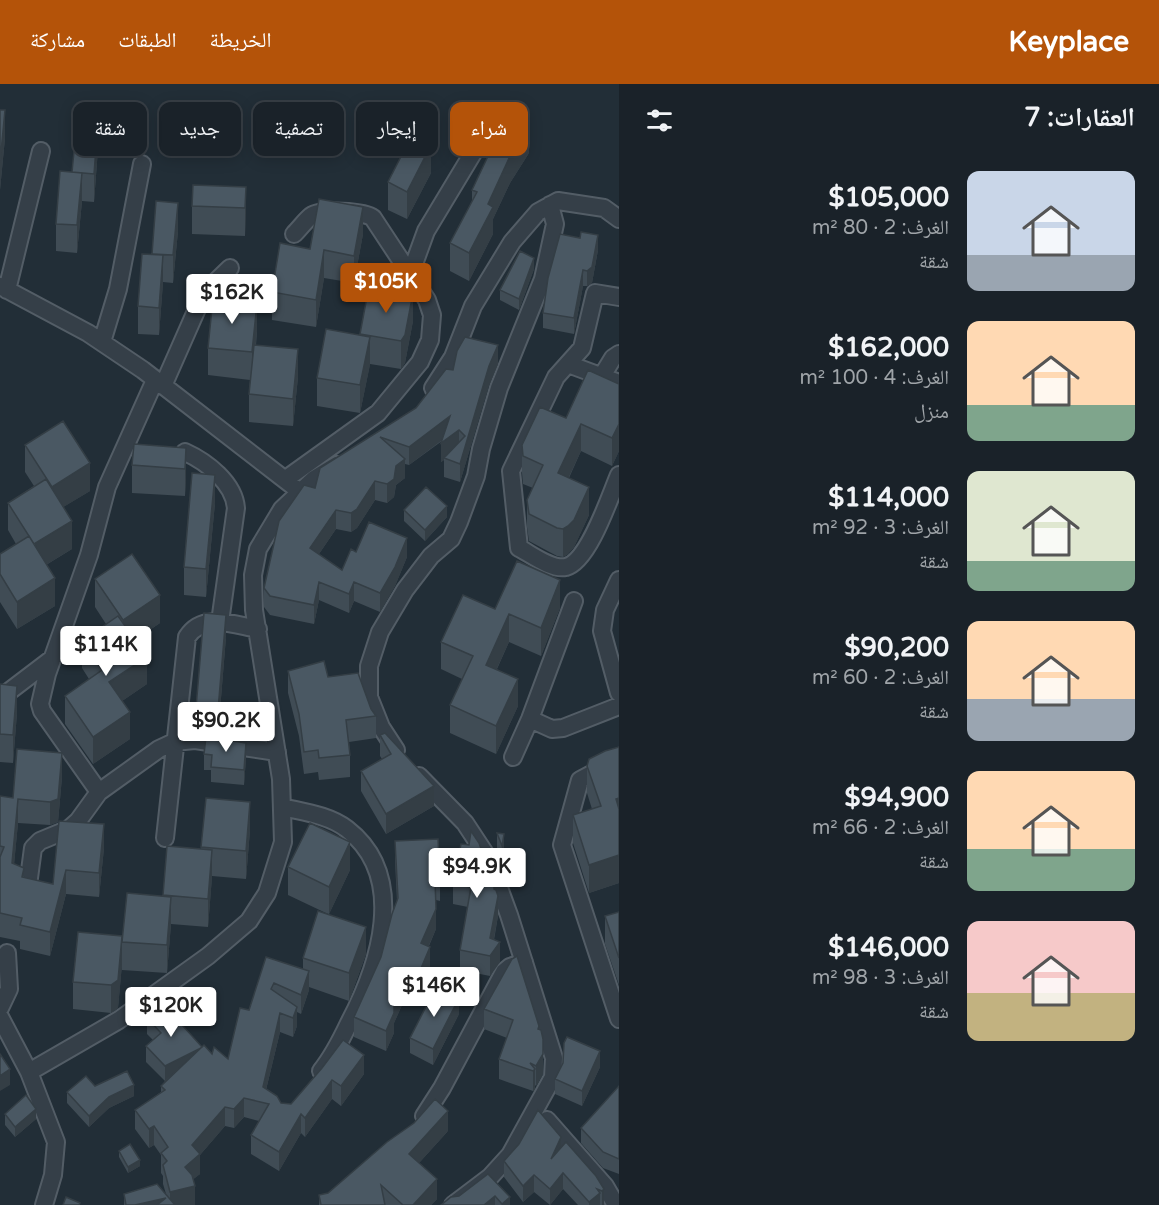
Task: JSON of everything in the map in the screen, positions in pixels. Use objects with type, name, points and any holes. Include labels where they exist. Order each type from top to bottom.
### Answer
[{"type":"street","points":[[41,151],[4,288],[102,342],[160,383],[300,492]]},
{"type":"street","points":[[410,275],[426,231],[471,156]]},
{"type":"street","points":[[102,342],[118,289],[142,164]]},
{"type":"street","points":[[423,402],[453,357],[473,306],[512,242],[538,212],[558,201],[604,208],[619,219]]},
{"type":"street","points":[[453,1205],[490,1176],[510,1155],[553,1077],[554,1058],[525,962],[488,858],[475,835],[398,753],[381,727],[369,697],[369,666],[380,632],[405,590],[431,556],[451,539],[459,522],[476,476],[481,449],[499,388],[543,279],[555,224],[550,206]]},
{"type":"street","points":[[286,479],[378,413],[420,362],[430,340],[432,315],[427,300],[373,218],[367,213],[321,212],[312,215],[294,234]]},
{"type":"street","points":[[99,792],[42,711],[41,697],[89,555],[107,487],[204,293],[230,268]]},
{"type":"street","points":[[619,297],[596,293],[582,348],[556,377],[511,471],[519,548],[553,566],[566,567],[575,561],[591,541],[619,475]]},
{"type":"street","points":[[602,376],[613,358],[619,354]]},
{"type":"street","points":[[568,364],[619,383]]},
{"type":"street","points":[[185,452],[209,467],[228,486],[235,498],[236,508],[220,622]]},
{"type":"street","points":[[29,1072],[119,1020],[208,956],[249,921],[267,893],[283,842],[281,779],[254,610],[253,575],[258,549],[282,509],[314,479],[349,458]]},
{"type":"street","points":[[618,689],[602,631],[605,610],[619,580]]},
{"type":"street","points":[[513,757],[530,719],[574,601]]},
{"type":"street","points":[[165,838],[174,742],[188,637],[193,628],[204,622],[220,622],[258,629]]},
{"type":"street","points":[[7,693],[53,658]]},
{"type":"street","points":[[530,719],[552,729],[563,728],[619,706]]},
{"type":"street","points":[[29,878],[33,848],[40,841],[69,829],[78,822],[99,792],[159,748],[174,742],[195,740],[277,752]]},
{"type":"street","points":[[619,764],[601,769],[580,780],[562,845],[619,1019]]},
{"type":"street","points":[[282,807],[328,819],[345,827],[357,837],[375,864],[383,898],[383,925],[376,962],[363,997],[330,1059],[309,1086]]},
{"type":"street","points":[[0,1008],[9,989],[7,953]]},
{"type":"street","points":[[414,1128],[426,1114],[442,1088],[504,972],[510,967],[525,962]]},
{"type":"street","points":[[0,1017],[29,1072],[57,1142],[53,1175],[44,1205]]},
{"type":"street","points":[[536,1108],[605,1186],[616,1205]]},
{"type":"street","points":[[490,1176],[502,1191]]},
{"type":"building","points":[[0,110],[5,110],[0,163]]},
{"type":"building","points":[[74,156],[95,156],[94,174],[72,172]]},
{"type":"building","points":[[401,156],[425,156],[407,192],[388,182]]},
{"type":"building","points":[[488,156],[510,156],[488,204],[493,207],[469,253],[450,243],[477,192],[472,190]]},
{"type":"building","points":[[60,171],[82,173],[77,225],[56,224]]},
{"type":"building","points":[[193,185],[246,187],[245,208],[192,206]]},
{"type":"building","points":[[319,199],[363,207],[354,256],[324,250],[316,300],[272,292],[280,243],[310,249]]},
{"type":"building","points":[[156,201],[178,203],[173,255],[152,254]]},
{"type":"building","points":[[581,232],[598,235],[592,267],[587,271],[583,270],[574,318],[543,313],[548,278],[560,234],[580,238]]},
{"type":"building","points":[[520,251],[534,258],[519,299],[500,290]]},
{"type":"building","points":[[142,254],[163,255],[159,308],[138,306]]},
{"type":"building","points":[[369,286],[413,293],[405,335],[401,341],[360,334]]},
{"type":"building","points":[[213,298],[257,303],[252,352],[208,348]]},
{"type":"building","points":[[326,329],[370,337],[360,385],[317,378]]},
{"type":"building","points":[[465,337],[498,345],[489,366],[460,464],[444,458],[465,436],[459,430],[441,443],[450,416],[409,447],[380,437],[405,459],[396,466],[394,479],[387,484],[375,481],[357,509],[351,513],[336,510],[310,548],[342,570],[351,549],[356,552],[369,522],[407,538],[395,567],[380,593],[354,582],[349,594],[319,582],[314,605],[270,596],[264,588],[279,521],[304,485],[315,488],[320,468],[416,408],[446,369],[453,370],[457,351]]},
{"type":"building","points":[[254,345],[298,349],[293,399],[249,394]]},
{"type":"building","points":[[588,370],[619,384],[619,424],[612,438],[581,424],[558,473],[589,487],[574,520],[563,529],[557,528],[529,514],[527,500],[543,465],[523,456],[522,445],[540,407],[566,418]]},
{"type":"building","points":[[63,421],[90,463],[52,487],[25,445]]},
{"type":"building","points":[[134,444],[186,448],[185,469],[132,465]]},
{"type":"building","points":[[192,473],[215,475],[206,569],[184,567]]},
{"type":"building","points":[[46,479],[72,521],[34,544],[8,503]]},
{"type":"building","points":[[426,487],[447,506],[425,530],[404,510]]},
{"type":"building","points":[[29,536],[55,578],[17,602],[0,574],[0,554]]},
{"type":"building","points":[[132,554],[160,595],[123,620],[95,579]]},
{"type":"building","points":[[517,561],[560,580],[541,628],[509,614],[486,665],[518,679],[496,726],[450,705],[473,656],[441,642],[463,595],[495,609]]},
{"type":"building","points":[[204,613],[226,615],[218,710],[248,712],[248,715],[196,708]]},
{"type":"building","points":[[118,616],[147,657],[109,682],[130,712],[93,737],[65,696],[102,670],[82,641]]},
{"type":"building","points":[[324,661],[328,677],[358,673],[371,709],[376,716],[346,720],[350,755],[319,758],[318,750],[304,752],[299,714],[288,671]]},
{"type":"building","points":[[0,684],[17,686],[13,735],[0,734]]},
{"type":"building","points":[[385,733],[434,786],[386,814],[361,771],[391,754],[380,735]]},
{"type":"building","points":[[206,737],[246,743],[244,770],[211,767],[212,755],[204,754]]},
{"type":"building","points":[[619,747],[619,798],[616,799],[619,809],[619,855],[589,865],[573,815],[601,806],[587,766],[589,759]]},
{"type":"building","points":[[17,749],[62,753],[58,799],[50,802],[18,799],[12,863],[24,868],[22,877],[53,884],[59,821],[104,824],[99,873],[66,870],[50,932],[20,925],[22,918],[0,913],[0,857],[4,847],[0,846],[0,796],[13,798]]},
{"type":"building","points":[[206,798],[250,802],[246,851],[201,847]]},
{"type":"building","points":[[310,823],[350,842],[329,887],[288,867]]},
{"type":"building","points":[[471,831],[479,843],[498,896],[490,938],[500,942],[490,956],[460,950],[471,887],[453,884],[461,844],[469,845]]},
{"type":"building","points":[[497,833],[504,834],[502,846]]},
{"type":"building","points":[[438,839],[440,881],[435,880],[436,909],[421,943],[430,947],[419,973],[407,974],[394,1004],[394,1013],[386,1031],[354,1017],[381,957],[398,898],[395,841]]},
{"type":"building","points":[[167,846],[212,850],[208,899],[163,895]]},
{"type":"building","points":[[127,893],[171,897],[167,945],[122,942]]},
{"type":"building","points":[[318,911],[366,927],[349,973],[303,958]]},
{"type":"building","points":[[619,912],[619,958],[605,916]]},
{"type":"building","points":[[78,932],[122,936],[118,980],[111,985],[73,982]]},
{"type":"building","points":[[517,956],[543,1039],[543,1054],[536,1066],[530,1063],[535,1069],[533,1071],[499,1059],[513,1020],[484,1009],[512,959]]},
{"type":"building","points":[[266,957],[309,971],[301,995],[274,983],[271,989],[297,1007],[293,1018],[280,1013],[263,1087],[277,1096],[281,1103],[291,1104],[343,1040],[364,1055],[341,1086],[332,1080],[305,1118],[301,1114],[279,1152],[251,1135],[269,1104],[244,1098],[234,1109],[225,1107],[192,1145],[200,1154],[185,1167],[192,1175],[195,1186],[170,1192],[163,1165],[167,1161],[161,1153],[168,1147],[154,1126],[149,1129],[135,1110],[165,1090],[161,1086],[204,1045],[212,1054],[214,1047],[228,1059],[240,1008],[249,1010]]},
{"type":"building","points":[[436,987],[459,998],[433,1049],[410,1038]]},
{"type":"building","points":[[163,1004],[202,1047],[165,1066],[146,1046],[161,1033],[147,1018]]},
{"type":"building","points":[[567,1037],[600,1051],[582,1091],[555,1079],[563,1063],[564,1043]]},
{"type":"building","points":[[0,1054],[10,1069],[0,1076]]},
{"type":"building","points":[[127,1071],[134,1085],[109,1097],[89,1116],[67,1092],[86,1076],[95,1086]]},
{"type":"building","points":[[619,1086],[619,1159],[603,1152],[581,1128]]},
{"type":"building","points":[[26,1095],[36,1109],[15,1127],[5,1114]]},
{"type":"building","points":[[435,1099],[448,1111],[409,1154],[437,1179],[413,1205],[403,1205],[381,1185],[385,1205],[321,1205],[319,1195],[328,1193],[387,1142],[414,1123]]},
{"type":"building","points":[[538,1110],[561,1137],[551,1159],[566,1142],[596,1176],[604,1189],[602,1191],[597,1189],[600,1193],[589,1202],[563,1173],[550,1189],[534,1175],[523,1186],[504,1161],[519,1144]]},
{"type":"building","points":[[130,1144],[140,1160],[128,1167],[119,1151]]},
{"type":"building","points":[[488,1174],[510,1197],[502,1204],[495,1196],[484,1205],[441,1205],[451,1197],[459,1196]]},
{"type":"building","points":[[157,1184],[175,1205],[157,1205],[166,1198],[126,1205],[124,1194]]},
{"type":"building","points":[[66,1197],[80,1203],[79,1205],[63,1205]]}]
